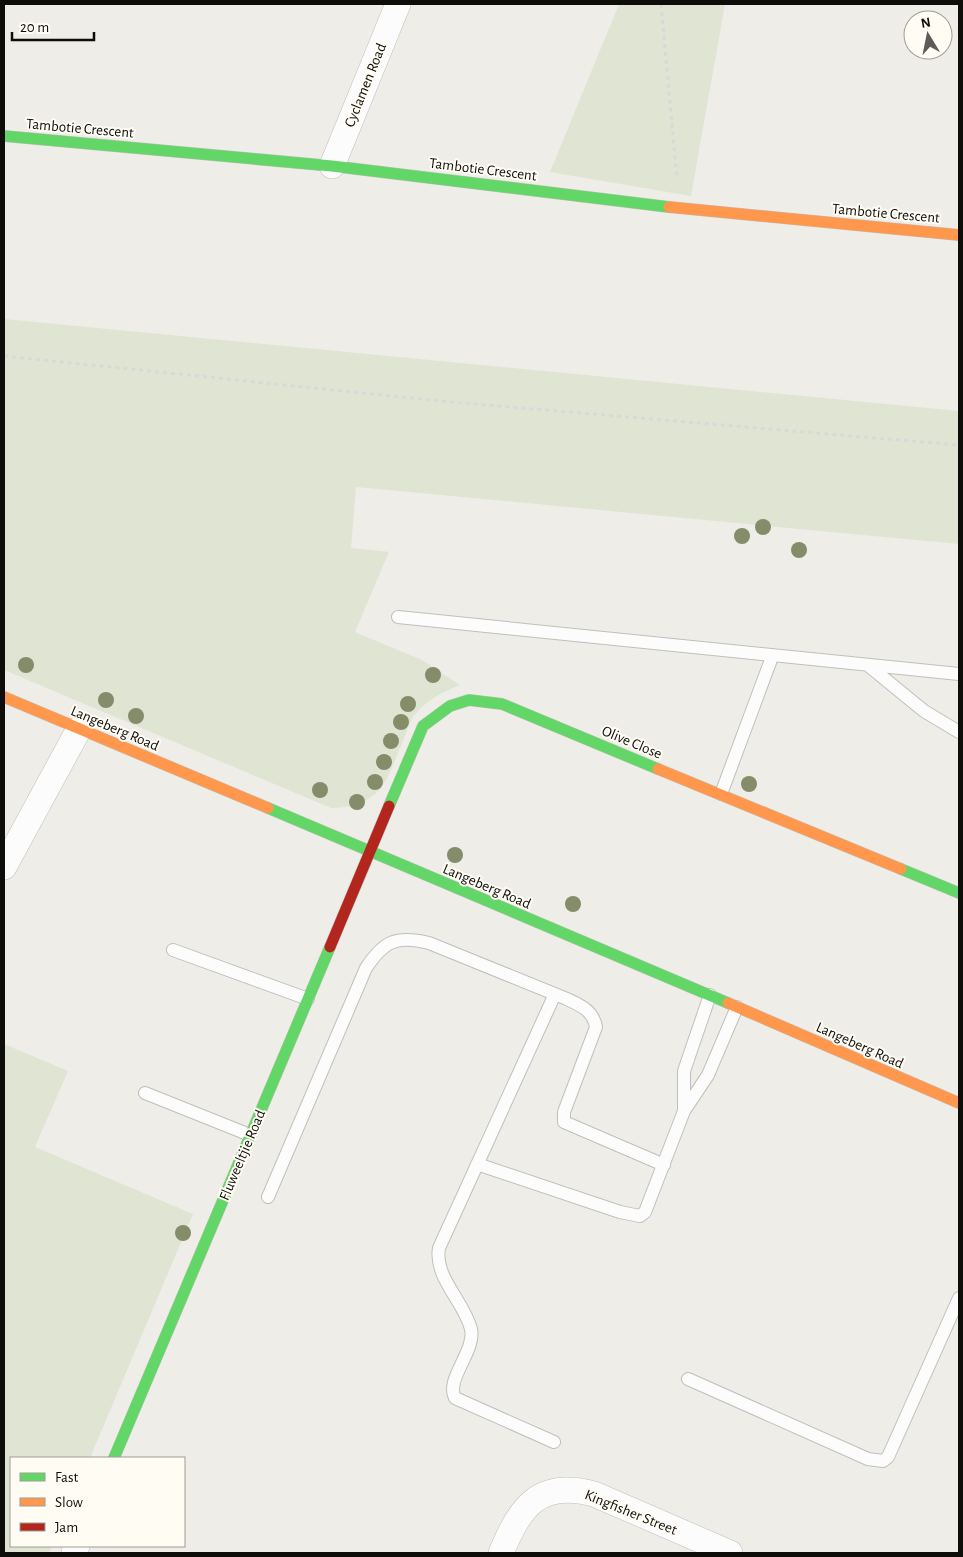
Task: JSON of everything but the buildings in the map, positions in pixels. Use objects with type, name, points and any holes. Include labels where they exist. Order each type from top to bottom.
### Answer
[{"type":"street","name":"Cyclamen Road","points":[[332,166],[398,4]]},
{"type":"street","name":"Tambotie Crescent","points":[[4,136],[332,166],[680,208],[959,235]]},
{"type":"street","name":"Langeberg Road","points":[[4,696],[370,853],[710,995],[959,1103]]},
{"type":"street","name":"Olive Close","points":[[370,853],[423,726],[446,706],[482,698],[502,704],[959,893]]},
{"type":"street","points":[[4,867],[79,729]]},
{"type":"street","name":"Fluweeltjie Road","points":[[114,1457],[370,853]]},
{"type":"street","name":"Kingfisher Street","points":[[501,1553],[520,1513],[529,1503],[543,1496],[562,1491],[581,1490],[730,1553]]},
{"type":"lane","points":[[398,617],[772,657],[959,674]]},
{"type":"lane","points":[[721,794],[772,657]]},
{"type":"lane","points":[[869,666],[924,711],[959,732]]},
{"type":"lane","points":[[268,1197],[366,968],[376,952],[390,942],[414,939],[429,943],[555,994],[588,1010],[595,1019],[596,1027],[564,1112],[564,1122],[664,1165]]},
{"type":"lane","points":[[173,950],[308,999]]},
{"type":"lane","points":[[554,1442],[459,1402],[453,1394],[454,1385],[472,1336],[471,1328],[440,1268],[438,1256],[439,1248],[555,994]]},
{"type":"lane","points":[[684,1112],[684,1071],[710,995]]},
{"type":"lane","points":[[477,1164],[620,1212],[640,1216],[645,1212],[684,1112],[708,1075],[737,1007]]},
{"type":"lane","points":[[145,1093],[250,1135]]},
{"type":"lane","points":[[688,1379],[868,1459],[883,1461],[888,1457],[959,1298]]},
{"type":"path","points":[[661,4],[680,208]]},
{"type":"path","points":[[4,356],[450,402],[959,445]]},
{"type":"green space","points":[[619,4],[725,4],[691,196],[550,172]]},
{"type":"green space","points":[[4,319],[959,411],[959,544],[356,487],[351,548],[389,552],[355,632],[422,660],[460,685],[434,698],[413,717],[393,766],[381,788],[362,802],[331,808],[4,670]]},
{"type":"green space","points":[[4,1044],[68,1071],[35,1147],[193,1214],[90,1457],[10,1457],[10,1547],[52,1547],[49,1553],[4,1553]]},
{"type":"traffic: fast","points":[[4,136],[332,166],[669,207]]},
{"type":"traffic: fast","points":[[389,806],[423,726],[450,706],[469,700],[502,704],[658,769]]},
{"type":"traffic: fast","points":[[268,808],[728,1003]]},
{"type":"traffic: fast","points":[[901,869],[959,893]]},
{"type":"traffic: fast","points":[[114,1457],[330,947]]},
{"type":"traffic: slow","points":[[669,207],[959,235]]},
{"type":"traffic: slow","points":[[4,697],[268,808]]},
{"type":"traffic: slow","points":[[658,769],[901,869]]},
{"type":"traffic: slow","points":[[728,1003],[959,1103]]},
{"type":"traffic: jam","points":[[330,947],[389,806]]}]
